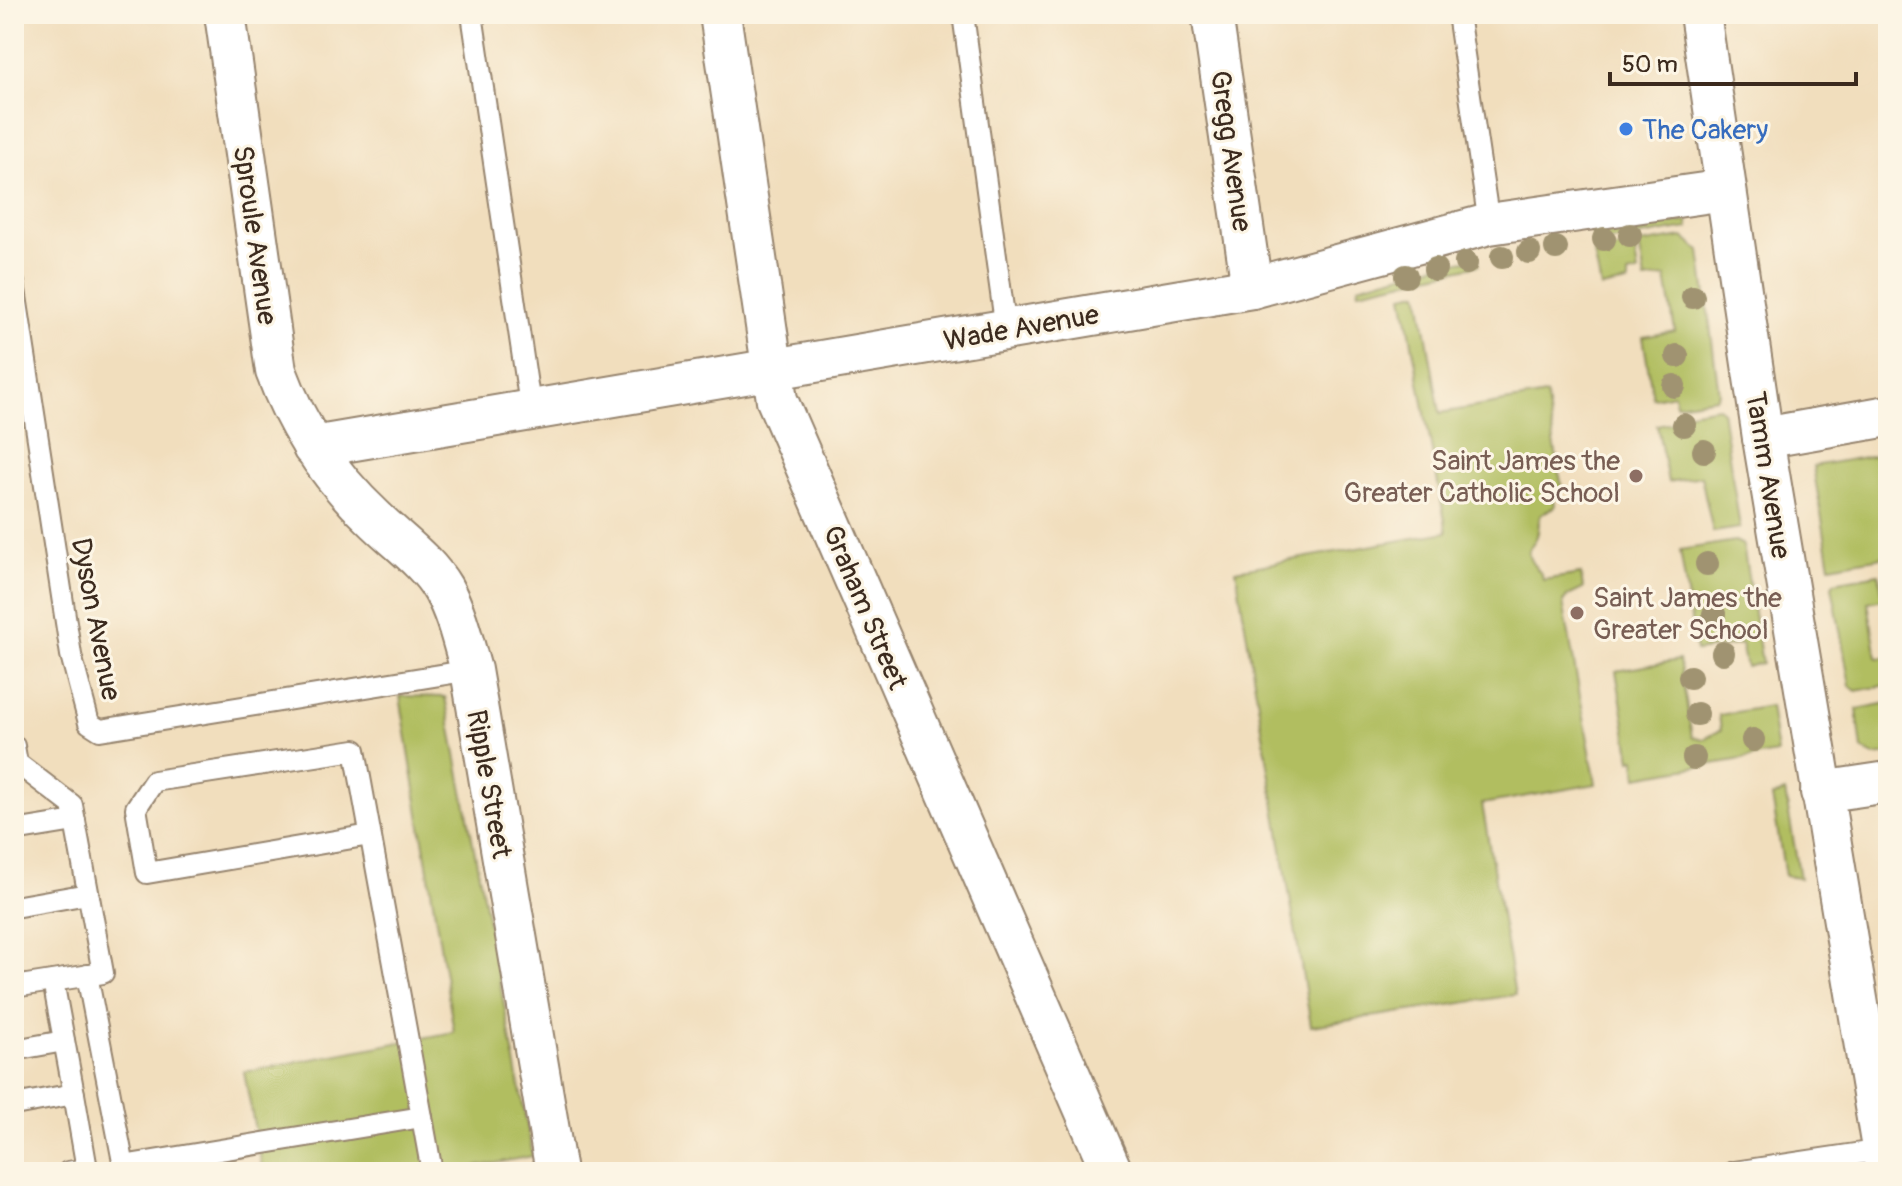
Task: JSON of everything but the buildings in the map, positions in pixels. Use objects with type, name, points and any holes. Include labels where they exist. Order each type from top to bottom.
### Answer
[{"type":"street","name":"Sproule Avenue","points":[[225,14],[276,371],[290,409],[313,447]]},
{"type":"street","name":"Graham Street","points":[[720,14],[777,400],[1112,1172]]},
{"type":"street","name":"Gregg Avenue","points":[[1212,14],[1252,288]]},
{"type":"street","name":"Tamm Avenue","points":[[1700,14],[1763,438],[1884,1152]]},
{"type":"street","name":"Wade Avenue","points":[[313,447],[1252,288],[1489,224],[1725,190]]},
{"type":"street","points":[[1763,438],[1888,416]]},
{"type":"street","name":"Ripple Street","points":[[313,447],[339,483],[415,555],[441,586],[458,620],[471,670],[556,1172]]},
{"type":"street","points":[[1821,792],[1888,782]]},
{"type":"lane","points":[[472,14],[531,412]]},
{"type":"lane","points":[[963,14],[1006,330]]},
{"type":"lane","points":[[1458,14],[1489,224]]},
{"type":"lane","name":"Dyson Avenue","points":[[14,283],[71,655],[89,723],[100,730],[471,670]]},
{"type":"lane","points":[[370,835],[147,873],[136,808],[154,781],[355,750],[432,1172]]},
{"type":"lane","points":[[14,987],[103,973],[72,805],[15,757]]},
{"type":"lane","points":[[14,831],[75,821]]},
{"type":"lane","points":[[14,907],[88,894]]},
{"type":"lane","points":[[87,975],[124,1169],[422,1117]]},
{"type":"lane","points":[[53,981],[87,1169],[68,1172]]},
{"type":"lane","points":[[14,1050],[64,1041]]},
{"type":"lane","points":[[14,1105],[74,1094]]},
{"type":"lane","points":[[1734,1172],[1884,1152]]},
{"type":"green space","points":[[1688,221],[1689,228],[1599,243],[1597,236]]},
{"type":"green space","points":[[1683,237],[1700,251],[1719,393],[1716,398],[1676,404],[1674,394],[1653,398],[1643,337],[1675,331],[1666,277],[1645,280],[1639,244]]},
{"type":"green space","points":[[1634,246],[1638,273],[1628,275],[1628,283],[1601,288],[1594,253]]},
{"type":"green space","points":[[1478,258],[1479,265],[1359,291],[1358,286],[1436,265]]},
{"type":"green space","points":[[1419,292],[1440,413],[1546,395],[1562,488],[1553,489],[1555,507],[1539,519],[1537,536],[1529,555],[1543,580],[1581,574],[1583,589],[1563,602],[1596,784],[1482,804],[1515,995],[1311,1026],[1236,570],[1447,532],[1403,295]]},
{"type":"green space","points":[[1718,407],[1722,410],[1740,528],[1713,532],[1701,476],[1668,482],[1657,425],[1678,421],[1678,414]]},
{"type":"green space","points":[[1888,453],[1888,556],[1830,566],[1813,466]]},
{"type":"green space","points":[[1735,541],[1743,545],[1762,663],[1746,667],[1741,644],[1696,651],[1680,550]]},
{"type":"green space","points":[[1879,574],[1883,599],[1868,602],[1877,658],[1888,657],[1888,685],[1856,691],[1850,686],[1832,586],[1834,582]]},
{"type":"green space","points":[[1679,660],[1692,737],[1704,739],[1721,730],[1719,715],[1770,706],[1777,753],[1637,777],[1635,759],[1631,760],[1616,671]]},
{"type":"green space","points":[[400,696],[445,697],[533,1156],[448,1172],[263,1172],[244,1072],[454,1032]]},
{"type":"green space","points":[[1888,703],[1888,754],[1875,756],[1862,749],[1857,709]]},
{"type":"green space","points":[[1785,792],[1800,878],[1785,876],[1772,797]]},
{"type":"place","name":"The Cakery","points":[[1626,129]]},
{"type":"place","name":"Saint James the Greater Catholic School","points":[[1636,476]]},
{"type":"place","name":"Saint James the Greater School","points":[[1577,613]]}]
